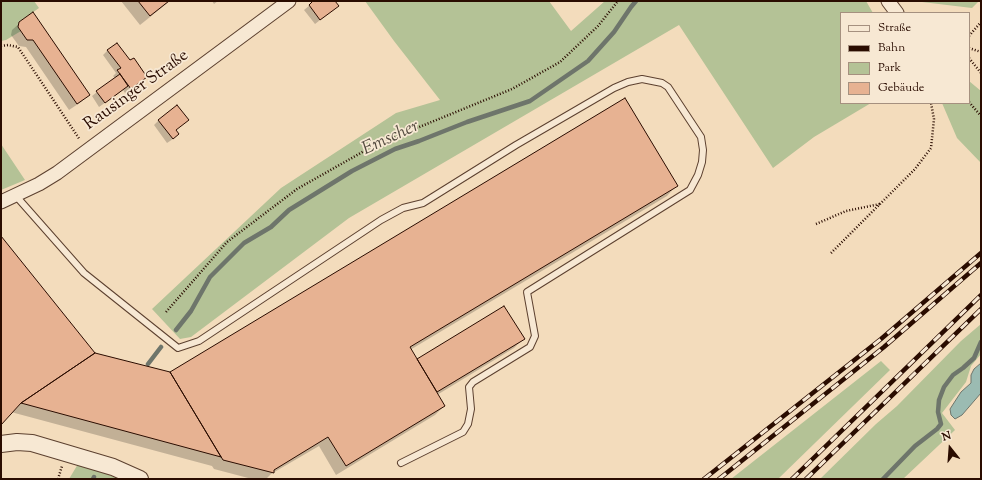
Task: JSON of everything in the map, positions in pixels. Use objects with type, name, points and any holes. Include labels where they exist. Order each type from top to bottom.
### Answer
[{"type":"street","name":"Rausinger Straße","points":[[1,202],[39,184],[289,1]]},
{"type":"street","points":[[888,1],[896,12]]},
{"type":"street","points":[[1,444],[17,442],[32,443],[113,467],[140,479]]},
{"type":"lane","points":[[16,196],[84,273],[178,348],[199,341],[381,220],[403,208],[423,203],[516,145],[614,88],[628,82],[642,79],[662,83],[668,87],[701,137],[703,150],[702,162],[698,175],[690,190],[527,292],[535,336],[530,348],[473,382],[469,387],[471,409],[468,424],[463,432],[401,463]]},
{"type":"path","points":[[166,312],[227,242],[297,189],[373,146],[512,89],[560,62],[598,26],[618,1]]},
{"type":"path","points":[[970,35],[981,22]]},
{"type":"path","points":[[1,46],[8,45],[18,47],[87,150]]},
{"type":"path","points":[[970,48],[981,52]]},
{"type":"path","points":[[970,59],[981,73]]},
{"type":"path","points":[[970,103],[981,116]]},
{"type":"path","points":[[831,253],[915,169],[931,148],[934,119],[931,104]]},
{"type":"path","points":[[816,224],[846,211],[880,203]]},
{"type":"green space","points":[[1,1],[34,1],[39,8],[19,22],[18,27],[21,31],[6,40],[1,41]]},
{"type":"green space","points":[[365,1],[549,1],[571,31],[605,1],[866,1],[872,12],[840,12],[840,104],[869,104],[814,137],[773,168],[679,25],[349,218],[191,337],[180,339],[152,309],[281,188],[396,113],[440,100]]},
{"type":"green space","points":[[921,1],[979,1],[972,8]]},
{"type":"green space","points":[[970,82],[981,91],[981,163],[957,138],[942,104],[970,104]]},
{"type":"green space","points":[[1,144],[25,180],[1,190]]},
{"type":"green space","points":[[981,324],[981,354],[971,366],[966,382],[942,413],[955,430],[903,479],[820,479],[876,424],[897,406],[961,341]]},
{"type":"green space","points":[[881,361],[890,370],[778,479],[731,479]]},
{"type":"green space","points":[[78,464],[115,477],[118,479],[69,479]]},
{"type":"water","points":[[981,363],[981,393],[962,415],[955,419],[951,415],[950,409],[961,392],[971,383],[971,375],[974,369]]},
{"type":"building","points":[[138,1],[169,1],[150,16]]},
{"type":"building","points":[[313,1],[335,1],[339,6],[320,20],[309,5]]},
{"type":"building","points":[[33,12],[90,95],[77,104],[33,40],[27,40],[18,27],[19,22]]},
{"type":"building","points":[[117,43],[130,60],[134,58],[147,77],[131,89],[117,70],[121,68],[107,50]]},
{"type":"building","points":[[120,74],[128,86],[105,103],[96,91]]},
{"type":"building","points":[[625,98],[678,186],[410,347],[445,406],[346,466],[328,437],[274,470],[274,473],[223,460],[170,372]]},
{"type":"building","points":[[177,105],[189,120],[176,130],[179,134],[173,139],[158,120]]},
{"type":"building","points":[[1,236],[95,353],[21,403],[1,425]]},
{"type":"building","points":[[504,306],[525,339],[437,392],[417,359]]},
{"type":"building","points":[[95,353],[170,372],[221,457],[21,403]]},
{"type":"waterway","name":"Emscher","points":[[176,330],[191,311],[210,277],[244,243],[271,227],[289,210],[352,171],[395,149],[467,122],[530,101],[588,61],[614,32],[636,1]]},
{"type":"waterway","points":[[883,479],[915,446],[937,429],[941,424],[938,412],[939,400],[944,387],[953,375],[974,358],[981,342]]},
{"type":"waterway","name":"Emscher","points":[[148,364],[161,347]]},
{"type":"railway","points":[[704,479],[881,339],[981,253]]},
{"type":"railway","points":[[719,479],[884,347],[981,263]]},
{"type":"railway","points":[[792,479],[981,295]]},
{"type":"railway","points":[[806,479],[981,309]]}]
